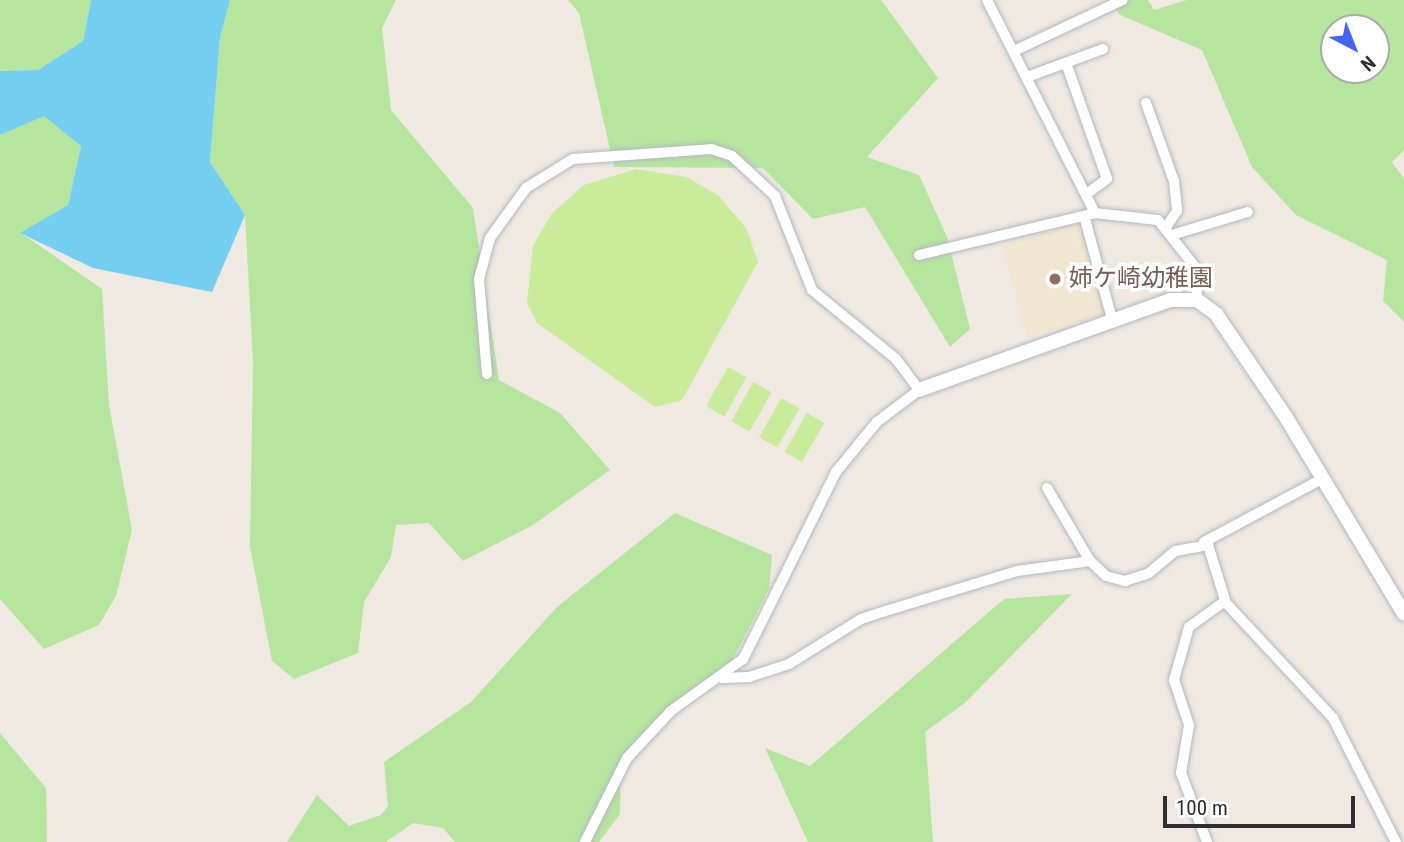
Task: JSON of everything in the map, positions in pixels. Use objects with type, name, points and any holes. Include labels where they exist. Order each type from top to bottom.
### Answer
[{"type":"street","points":[[987,0],[1095,213]]},
{"type":"street","points":[[1014,51],[1123,0]]},
{"type":"street","points":[[1027,77],[1103,49]]},
{"type":"street","points":[[1066,63],[1107,179],[1086,194]]},
{"type":"street","points":[[1146,103],[1174,181],[1177,211],[1171,230]]},
{"type":"street","points":[[487,374],[479,279],[490,238],[526,188],[573,159],[712,149],[732,156],[775,196],[813,290],[896,359],[919,390]]},
{"type":"street","points":[[919,255],[1085,219],[1095,213],[1171,230],[1248,212]]},
{"type":"street","points":[[1085,219],[1112,319]]},
{"type":"street","points":[[1171,230],[1196,268],[1197,300]]},
{"type":"street","points":[[585,842],[627,758],[671,711],[722,678],[743,659],[836,472],[877,422],[919,390],[1170,300],[1197,300],[1216,314],[1324,478],[1387,596],[1404,614]]},
{"type":"street","points":[[1047,488],[1090,561],[1125,581],[1324,478]]},
{"type":"street","points":[[1204,542],[1217,561],[1225,601],[1333,718],[1396,842]]},
{"type":"street","points":[[722,678],[749,677],[789,664],[861,619],[892,609],[1017,571],[1090,561]]},
{"type":"street","points":[[1207,842],[1181,773],[1189,725],[1174,680],[1189,627],[1225,601]]},
{"type":"shaded area","name":"姉ケ崎幼稚園","points":[[1083,222],[1109,313],[1027,337],[1001,245]]},
{"type":"green space","points":[[0,0],[91,0],[83,41],[38,70],[0,71]]},
{"type":"green space","points":[[230,0],[396,0],[382,28],[391,110],[473,208],[499,380],[560,413],[610,470],[533,525],[463,561],[429,523],[396,525],[391,557],[364,602],[358,653],[294,679],[272,661],[250,547],[253,362],[245,215],[210,162],[220,38]]},
{"type":"green space","points":[[568,0],[881,0],[938,78],[867,157],[919,175],[947,237],[970,329],[950,347],[865,207],[813,219],[763,168],[614,167],[579,13]]},
{"type":"green space","points":[[1109,0],[1148,0],[1154,10],[1187,0],[1404,0],[1404,150],[1392,162],[1404,179],[1404,322],[1383,301],[1387,260],[1296,215],[1252,167],[1202,50],[1120,15]]},
{"type":"green space","points":[[44,115],[81,146],[68,205],[21,233],[102,289],[109,405],[132,530],[116,596],[99,625],[44,649],[0,599],[0,135]]},
{"type":"green space","points":[[636,169],[686,177],[718,195],[746,228],[758,262],[682,400],[655,407],[537,323],[527,303],[533,246],[552,213],[584,185]]},
{"type":"green space","points":[[728,367],[746,377],[725,417],[706,406]]},
{"type":"green space","points":[[753,382],[771,392],[750,432],[731,421]]},
{"type":"green space","points":[[781,398],[799,408],[778,448],[759,437]]},
{"type":"green space","points":[[807,413],[824,423],[802,462],[784,452]]},
{"type":"green space","points":[[675,513],[772,555],[769,589],[733,659],[621,757],[620,814],[599,842],[455,842],[443,828],[413,823],[386,842],[287,842],[317,795],[349,826],[381,815],[388,806],[384,762],[471,702],[557,607]]},
{"type":"green space","points":[[1072,594],[966,702],[925,732],[933,842],[808,842],[765,748],[810,766],[1004,599]]},
{"type":"green space","points":[[0,733],[46,788],[47,842],[0,842]]},
{"type":"water","points":[[91,0],[230,0],[220,38],[210,162],[245,215],[212,292],[93,268],[20,233],[68,205],[81,146],[44,116],[0,135],[0,71],[38,70],[83,41]]},
{"type":"place","name":"姉ケ崎幼稚園","points":[[1055,279]]}]
